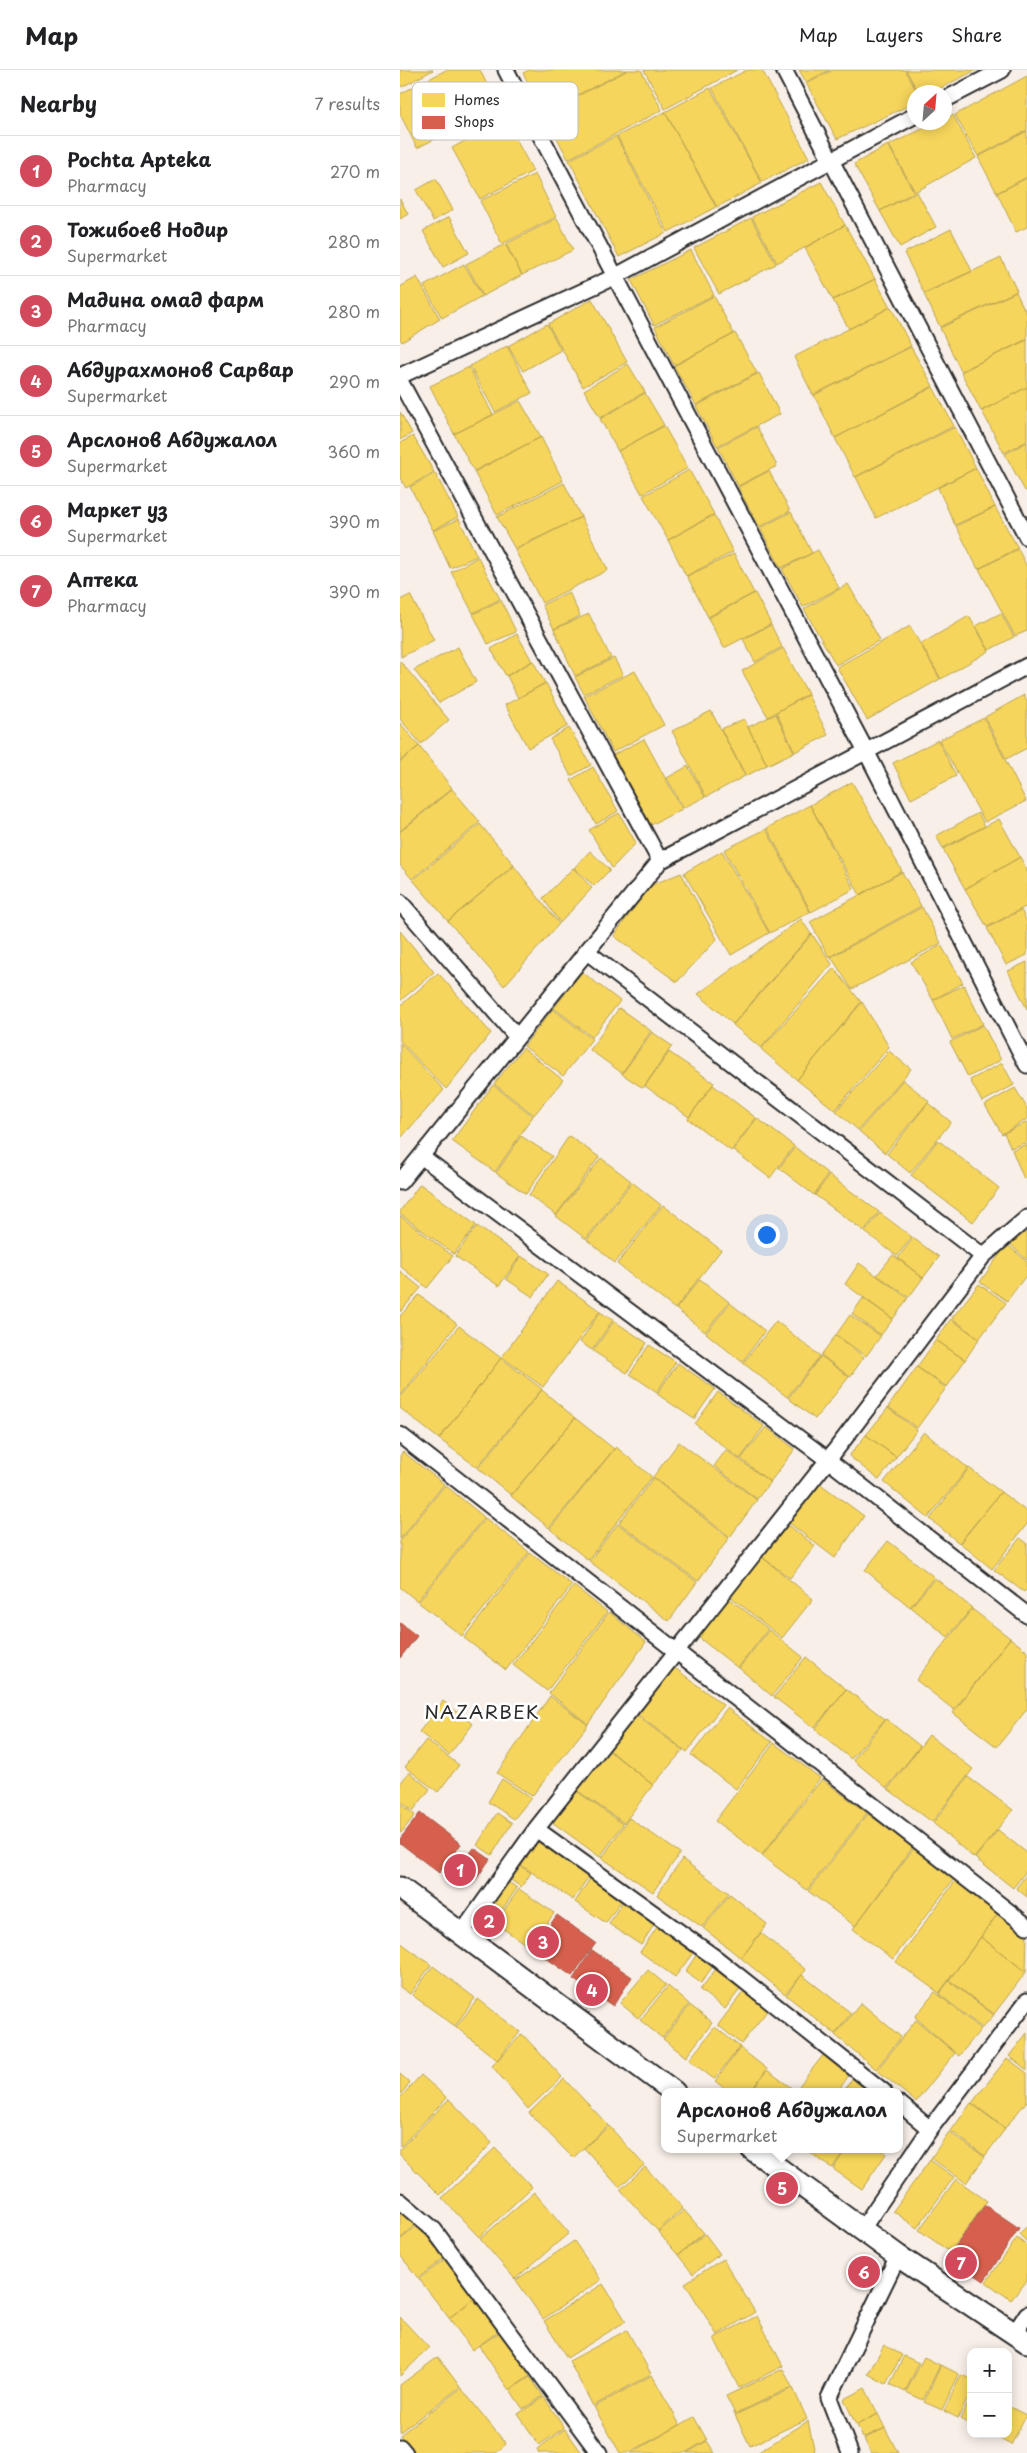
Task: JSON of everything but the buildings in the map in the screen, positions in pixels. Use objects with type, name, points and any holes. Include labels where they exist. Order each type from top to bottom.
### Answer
[{"type":"main road","points":[[400,1888],[669,2088]]},
{"type":"main road","points":[[758,2153],[898,2256],[1021,2338]]},
{"type":"street","points":[[506,70],[512,82]]},
{"type":"street","points":[[784,70],[1027,537]]},
{"type":"street","points":[[952,96],[1002,70]]},
{"type":"street","points":[[400,376],[616,276],[907,120]]},
{"type":"street","points":[[543,140],[867,753],[1027,1065]]},
{"type":"street","points":[[400,381],[660,860]]},
{"type":"street","points":[[402,1175],[421,1156],[660,860],[867,753],[1027,666]]},
{"type":"street","points":[[400,902],[516,1036]]},
{"type":"street","points":[[586,952],[983,1256]]},
{"type":"street","points":[[421,1156],[828,1460],[1027,1615]]},
{"type":"street","points":[[461,1934],[536,1829],[828,1460],[983,1256],[1027,1218]]},
{"type":"street","points":[[400,1435],[1027,1926]]},
{"type":"street","points":[[536,1829],[717,1959],[879,2088]]},
{"type":"street","points":[[862,2229],[930,2129],[1027,2001]]},
{"type":"street","points":[[903,2106],[930,2129]]},
{"type":"street","points":[[400,2201],[434,2230],[598,2453]]},
{"type":"street","points":[[850,2453],[829,2398],[898,2256]]},
{"type":"street","points":[[1021,2338],[1027,2314]]},
{"type":"street","points":[[400,2447],[405,2453]]},
{"type":"place","name":"Pochta Apteka","points":[[460,1870]]},
{"type":"place","name":"Тожибоев Нодир","points":[[489,1921]]},
{"type":"place","name":"Мадина омад фарм","points":[[543,1942]]},
{"type":"place","name":"Абдурахмонов Сарвар","points":[[592,1990]]},
{"type":"place","name":"Арслонов Абдужалол","points":[[782,2188]]},
{"type":"place","name":"Аптека","points":[[961,2263]]},
{"type":"place","name":"Маркет уз","points":[[864,2272]]},
{"type":"district","name":"NAZARBEK","points":[[482,1711]]}]
